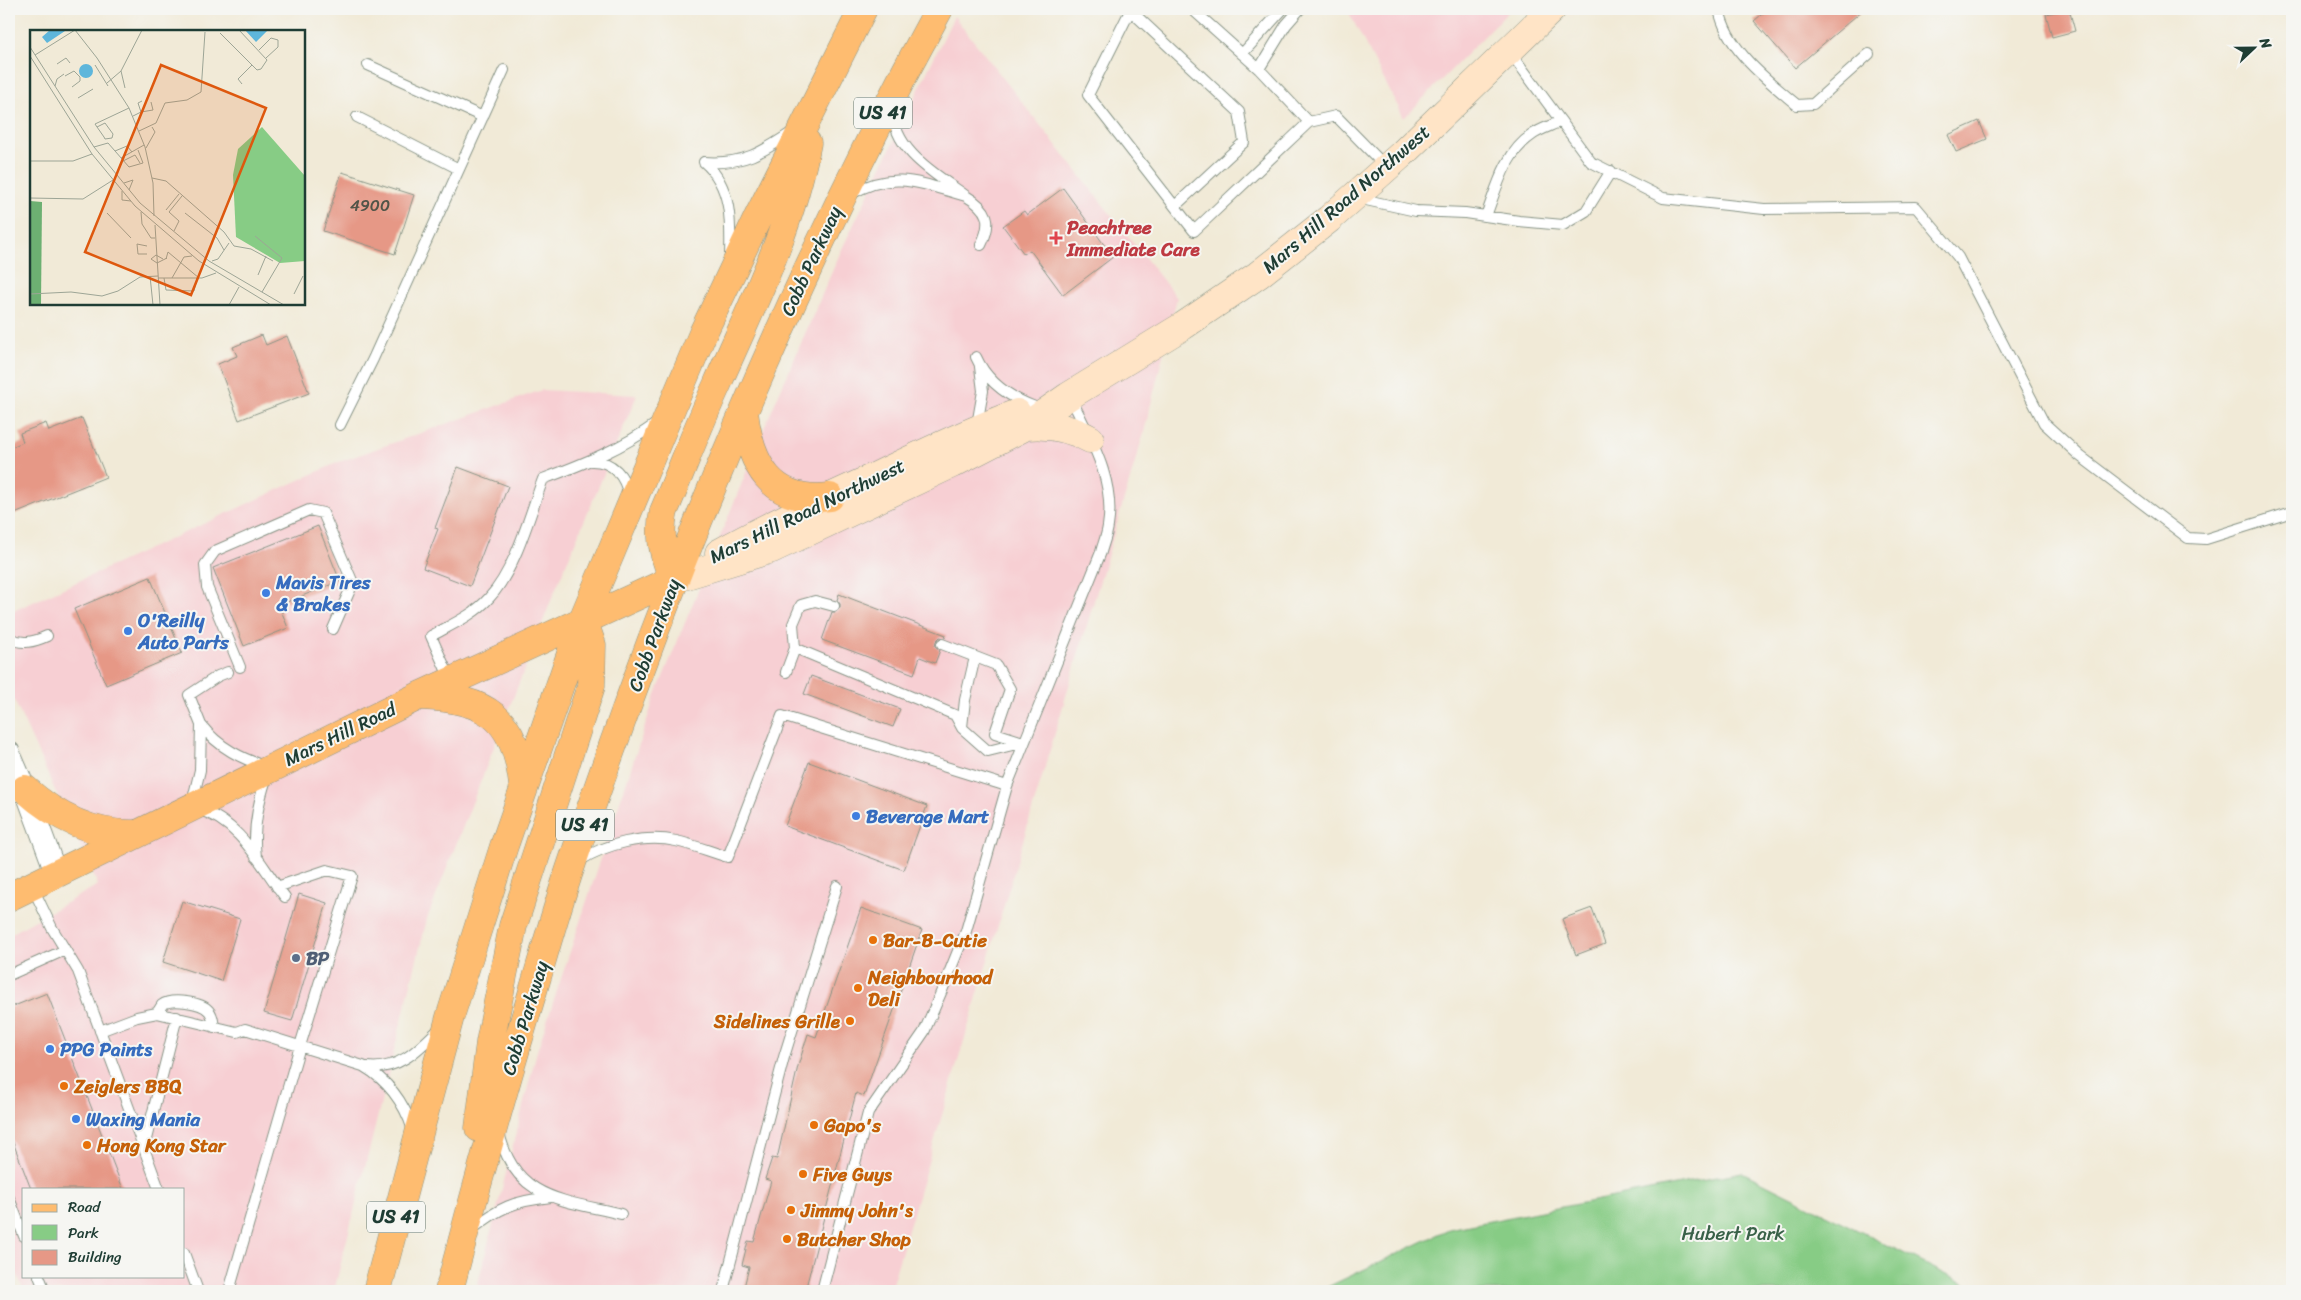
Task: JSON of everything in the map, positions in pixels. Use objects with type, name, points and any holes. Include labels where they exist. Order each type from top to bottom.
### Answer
[{"type":"main road","name":"US 41","points":[[377,1291],[450,1017],[523,788],[583,619],[669,412],[729,277],[864,9]]},
{"type":"main road","name":"Cobb Parkway","points":[[449,1291],[496,1118],[570,868],[674,578],[744,412],[838,203],[893,94],[939,9]]},
{"type":"main road","points":[[674,578],[662,546],[661,522],[664,511],[776,250],[797,184],[810,114]]},
{"type":"main road","points":[[744,412],[754,458],[763,473],[773,484],[788,492],[804,497],[830,497]]},
{"type":"main road","name":"Mars Hill Road","points":[[20,891],[419,696],[674,578]]},
{"type":"main road","points":[[475,1192],[481,1106],[502,973],[513,926],[591,686],[592,645],[583,619]]},
{"type":"main road","points":[[419,696],[443,697],[462,701],[496,718],[514,742],[519,759],[523,788]]},
{"type":"main road","points":[[17,794],[92,830],[108,834],[134,834]]},
{"type":"street","name":"Mars Hill Road Northwest","points":[[674,578],[772,549],[952,464],[1030,416],[1069,396],[1141,353],[1221,302],[1294,248],[1354,197],[1552,9]]},
{"type":"street","name":"Mars Hill Road Northwest","points":[[674,578],[763,528],[974,430],[1030,416]]},
{"type":"street","points":[[1030,416],[1090,439]]},
{"type":"street","points":[[9,752],[17,794],[56,873]]},
{"type":"lane","points":[[1175,206],[1244,142],[1239,112],[1131,9],[1088,94],[1194,231],[1309,122],[1336,116],[1386,168]]},
{"type":"lane","points":[[1192,9],[1259,69],[1309,122]]},
{"type":"lane","points":[[1242,54],[1283,9]]},
{"type":"lane","points":[[1259,69],[1267,54],[1300,9]]},
{"type":"lane","points":[[1720,9],[1722,26],[1753,67],[1796,106],[1813,104],[1869,54]]},
{"type":"lane","points":[[1509,51],[1591,162],[1663,198],[1764,209],[1916,207],[1958,257],[2044,423],[2080,456],[2188,538],[2206,539],[2292,512]]},
{"type":"lane","points":[[368,65],[483,117]]},
{"type":"lane","points":[[340,425],[373,359],[504,70]]},
{"type":"lane","points":[[893,94],[895,127],[905,146],[923,164],[979,204],[987,218],[987,234],[981,245]]},
{"type":"lane","points":[[729,277],[730,232],[728,205],[716,172],[704,162],[734,162],[759,154],[810,114]]},
{"type":"lane","points":[[357,118],[459,169]]},
{"type":"lane","points":[[1486,216],[1506,164],[1521,144],[1533,134],[1560,121]]},
{"type":"lane","points":[[1354,197],[1416,211],[1465,213],[1563,225],[1586,211],[1611,171]]},
{"type":"lane","points":[[838,203],[854,192],[873,183],[900,179],[966,196]]},
{"type":"lane","points":[[974,430],[982,402],[978,362],[1001,388],[1014,397],[1030,416]]},
{"type":"lane","points":[[822,1291],[868,1113],[924,1032],[932,1015],[966,931],[1007,786],[1100,552],[1108,525],[1109,496],[1105,474],[1069,396]]},
{"type":"lane","points":[[451,681],[431,636],[469,615],[489,599],[505,578],[543,479],[592,461],[645,432],[669,412]]},
{"type":"lane","points":[[592,461],[599,461],[616,469],[625,484],[630,504]]},
{"type":"lane","points":[[240,667],[207,587],[205,565],[215,551],[309,510],[323,513],[353,583],[333,629]]},
{"type":"lane","points":[[786,672],[795,648],[793,624],[801,605],[815,601],[834,606]]},
{"type":"lane","points":[[9,638],[15,642],[25,643],[47,636]]},
{"type":"lane","points":[[942,644],[996,665],[1010,689],[995,733],[1024,742]]},
{"type":"lane","points":[[795,648],[956,715],[962,728],[988,751],[1024,742]]},
{"type":"lane","points":[[962,728],[965,700],[975,657]]},
{"type":"lane","points":[[228,672],[218,676],[189,695],[200,725],[211,738],[239,757],[270,768],[257,812],[254,840],[256,857]]},
{"type":"lane","points":[[570,868],[597,852],[612,846],[656,839],[674,841],[728,857],[782,716],[1007,786]]},
{"type":"lane","points":[[200,725],[200,770],[190,807],[214,815],[227,823],[246,843],[285,898]]},
{"type":"lane","points":[[229,1291],[300,1046],[352,876],[327,870],[277,887]]},
{"type":"lane","points":[[723,1291],[784,1057],[837,886]]},
{"type":"lane","points":[[20,891],[52,928],[78,971],[159,1188]]},
{"type":"lane","points":[[9,975],[65,950]]},
{"type":"lane","points":[[157,1014],[162,1004],[176,1000],[205,1007],[211,1014],[214,1027]]},
{"type":"lane","points":[[100,1031],[137,1017],[157,1014],[177,1017],[236,1032],[245,1028],[363,1066],[375,1068],[401,1062],[412,1055],[450,1017]]},
{"type":"lane","points":[[144,1147],[177,1017]]},
{"type":"lane","points":[[363,1066],[384,1080],[401,1102],[410,1120],[416,1143]]},
{"type":"lane","points":[[496,1118],[506,1153],[517,1175],[532,1187],[552,1197],[621,1214]]},
{"type":"lane","points":[[462,1240],[498,1210],[521,1202],[552,1197]]},
{"type":"lane","points":[[9,1198],[22,1231]]},
{"type":"lane","points":[[185,1257],[198,1291]]},
{"type":"lane","points":[[40,1278],[45,1291]]},
{"type":"shaded area","points":[[1347,9],[1511,9],[1404,118]]},
{"type":"shaded area","points":[[954,16],[1177,298],[1144,432],[890,1291],[476,1291],[537,1051],[654,699],[765,426],[841,251]]},
{"type":"shaded area","points":[[542,390],[637,395],[554,593],[427,919],[334,1291],[24,1291],[9,1255],[9,935],[98,885],[9,689],[9,613],[339,462]]},
{"type":"green space","name":"Hubert Park","points":[[1742,1172],[1979,1291],[1319,1291],[1449,1229]]},
{"type":"building","points":[[1768,9],[1864,9],[1795,68],[1754,21]]},
{"type":"building","points":[[2069,9],[2075,31],[2052,37],[2046,14]]},
{"type":"building","points":[[1979,121],[1987,139],[1956,152],[1948,135]]},
{"type":"building","points":[[342,172],[414,195],[395,254],[323,231]]},
{"type":"building","name":"Peachtree Immediate Care","points":[[1063,188],[1113,257],[1063,295],[1030,250],[1024,254],[1003,226],[1024,211],[1027,215]]},
{"type":"building","points":[[262,335],[266,345],[287,336],[309,393],[239,420],[218,364],[237,356],[233,347]]},
{"type":"building","points":[[82,418],[106,477],[12,515],[9,506],[9,448],[23,442],[20,433],[46,423],[49,431]]},
{"type":"building","points":[[458,467],[508,486],[470,586],[423,568],[438,529],[435,528]]},
{"type":"building","name":"Mavis Tires & Brakes","points":[[318,526],[340,581],[279,605],[288,628],[244,646],[213,568]]},
{"type":"building","name":"O'Reilly Auto Parts","points":[[150,577],[182,653],[106,685],[74,609]]},
{"type":"building","points":[[839,594],[946,635],[945,638],[940,637],[936,641],[935,646],[940,650],[935,663],[920,657],[914,674],[822,640],[832,612],[836,612],[840,608],[837,600]]},
{"type":"building","points":[[811,676],[900,709],[893,727],[804,694]]},
{"type":"building","name":"Beverage Mart","points":[[809,762],[927,806],[904,870],[785,826]]},
{"type":"building","name":"BP","points":[[299,894],[327,903],[292,1021],[264,1013]]},
{"type":"building","points":[[182,901],[240,919],[221,981],[163,962]]},
{"type":"building","points":[[861,908],[922,930],[864,1096],[856,1093],[805,1291],[743,1291],[749,1267],[742,1265],[748,1241],[754,1242],[771,1181],[765,1179],[772,1158],[777,1159],[798,1066],[808,1034],[816,1037]]},
{"type":"building","points":[[1592,908],[1605,944],[1576,955],[1562,919]]},
{"type":"building","points":[[47,993],[123,1188],[31,1188],[9,1132],[9,1008]]},
{"type":"place","name":"Peachtree Immediate Care","points":[[1056,238]]},
{"type":"place","name":"Mavis Tires & Brakes","points":[[266,593]]},
{"type":"place","name":"O'Reilly Auto Parts","points":[[128,631]]},
{"type":"place","name":"Beverage Mart","points":[[856,816]]},
{"type":"place","name":"Bar-B-Cutie","points":[[873,940]]},
{"type":"place","name":"BP","points":[[296,958]]},
{"type":"place","name":"Neighbourhood Deli","points":[[858,988]]},
{"type":"place","name":"Sidelines Grille","points":[[850,1021]]},
{"type":"place","name":"PPG Paints","points":[[50,1049]]},
{"type":"place","name":"Zeiglers BBQ","points":[[64,1086]]},
{"type":"place","name":"Waxing Mania","points":[[76,1119]]},
{"type":"place","name":"Gapo's","points":[[814,1125]]},
{"type":"place","name":"Hong Kong Star","points":[[87,1145]]},
{"type":"place","name":"Five Guys","points":[[803,1174]]},
{"type":"place","name":"Jimmy John's","points":[[791,1210]]},
{"type":"place","name":"Butcher Shop","points":[[787,1239]]}]
